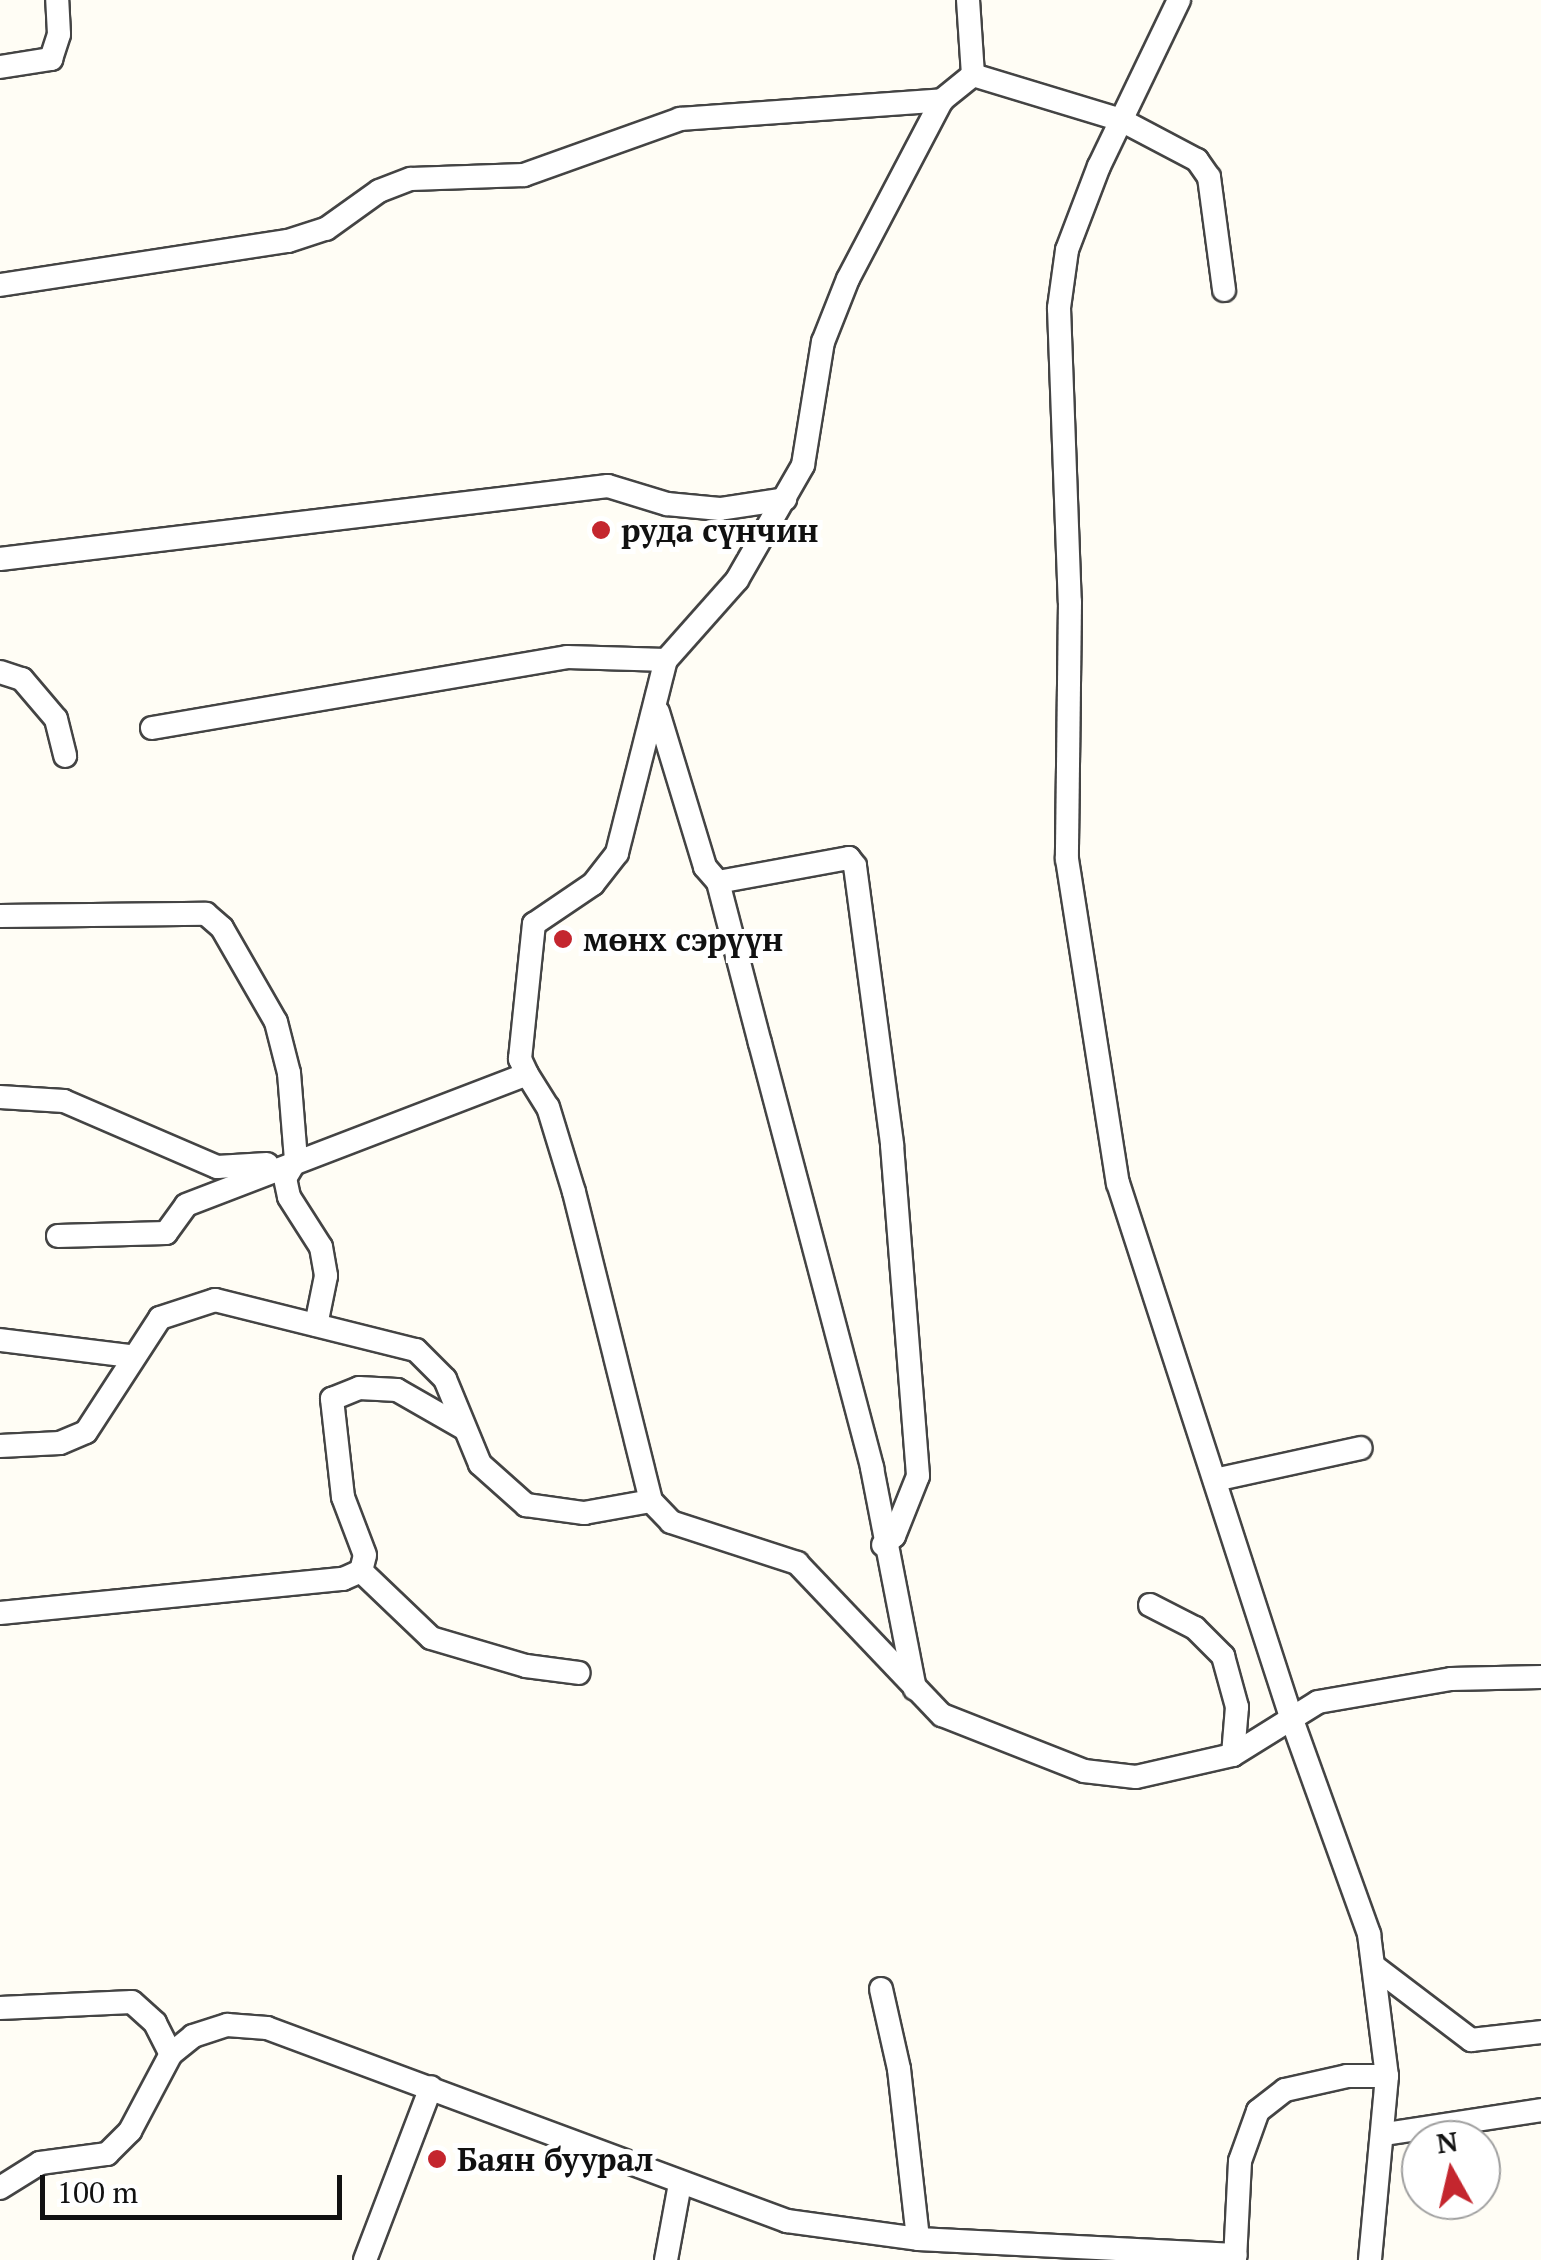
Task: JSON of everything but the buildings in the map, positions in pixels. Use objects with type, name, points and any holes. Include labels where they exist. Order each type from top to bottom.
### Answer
[{"type":"street","points":[[0,67],[51,59],[59,34],[57,0]]},
{"type":"street","points":[[968,0],[973,75]]},
{"type":"street","points":[[1179,0],[1121,120],[1067,250],[1059,308],[1070,602],[1068,859],[1118,1182],[1291,1717],[1370,1934],[1387,2076],[1386,2134],[1370,2260]]},
{"type":"street","points":[[973,75],[942,100],[829,326],[803,465],[786,499],[737,580],[666,660],[618,853],[593,884],[534,924],[520,1058],[548,1107],[574,1192],[651,1501],[672,1522],[797,1563],[942,1715],[1084,1771],[1136,1777],[1232,1755],[1318,1702],[1451,1680],[1541,1677]]},
{"type":"street","points":[[973,75],[1121,120],[1197,160],[1209,177],[1224,290]]},
{"type":"street","points":[[0,285],[288,242],[326,229],[380,191],[411,179],[524,175],[680,119],[942,100]]},
{"type":"street","points":[[0,559],[190,542],[608,486],[667,504],[720,509],[786,499]]},
{"type":"street","points":[[152,728],[567,657],[666,660]]},
{"type":"street","points":[[0,672],[22,679],[56,719],[65,756]]},
{"type":"street","points":[[656,708],[705,867],[718,882],[872,1468],[883,1545],[916,1692]]},
{"type":"street","points":[[718,882],[849,858],[855,866],[892,1145],[918,1476],[894,1536],[883,1545]]},
{"type":"street","points":[[0,916],[206,914],[240,953],[276,1022],[289,1073],[296,1160],[285,1178],[289,1197],[321,1247],[326,1276],[316,1325]]},
{"type":"street","points":[[58,1236],[166,1233],[186,1205],[527,1074]]},
{"type":"street","points":[[0,1098],[64,1101],[217,1167],[296,1160]]},
{"type":"street","points":[[0,1446],[60,1443],[86,1432],[130,1356],[160,1318],[216,1300],[416,1350],[444,1379],[480,1464]]},
{"type":"street","points":[[0,1340],[130,1356]]},
{"type":"street","points":[[0,1614],[343,1580],[361,1571],[365,1555],[344,1497],[332,1399],[359,1388],[397,1390],[465,1429],[480,1464],[526,1505],[584,1513],[651,1501]]},
{"type":"street","points":[[1216,1480],[1361,1448]]},
{"type":"street","points":[[361,1571],[431,1638],[526,1666],[579,1673]]},
{"type":"street","points":[[1150,1605],[1195,1628],[1223,1656],[1237,1706],[1232,1755]]},
{"type":"street","points":[[1375,1967],[1471,2040],[1541,2032]]},
{"type":"street","points":[[881,1989],[899,2069],[927,2246]]},
{"type":"street","points":[[0,2008],[132,2002],[155,2023],[171,2054]]},
{"type":"street","points":[[0,2188],[40,2163],[107,2154],[130,2132],[171,2054],[193,2036],[227,2026],[266,2028],[786,2221],[927,2246],[1235,2257],[1240,2161],[1258,2111],[1285,2090],[1346,2076],[1387,2076]]},
{"type":"street","points":[[365,2260],[431,2087]]},
{"type":"street","points":[[1386,2134],[1541,2110]]},
{"type":"street","points":[[666,2260],[680,2184]]},
{"type":"place","name":"руда сүнчин","points":[[601,530]]},
{"type":"place","name":"мөнх сэрүүн","points":[[563,939]]},
{"type":"place","name":"Баян буурал","points":[[437,2159]]}]
